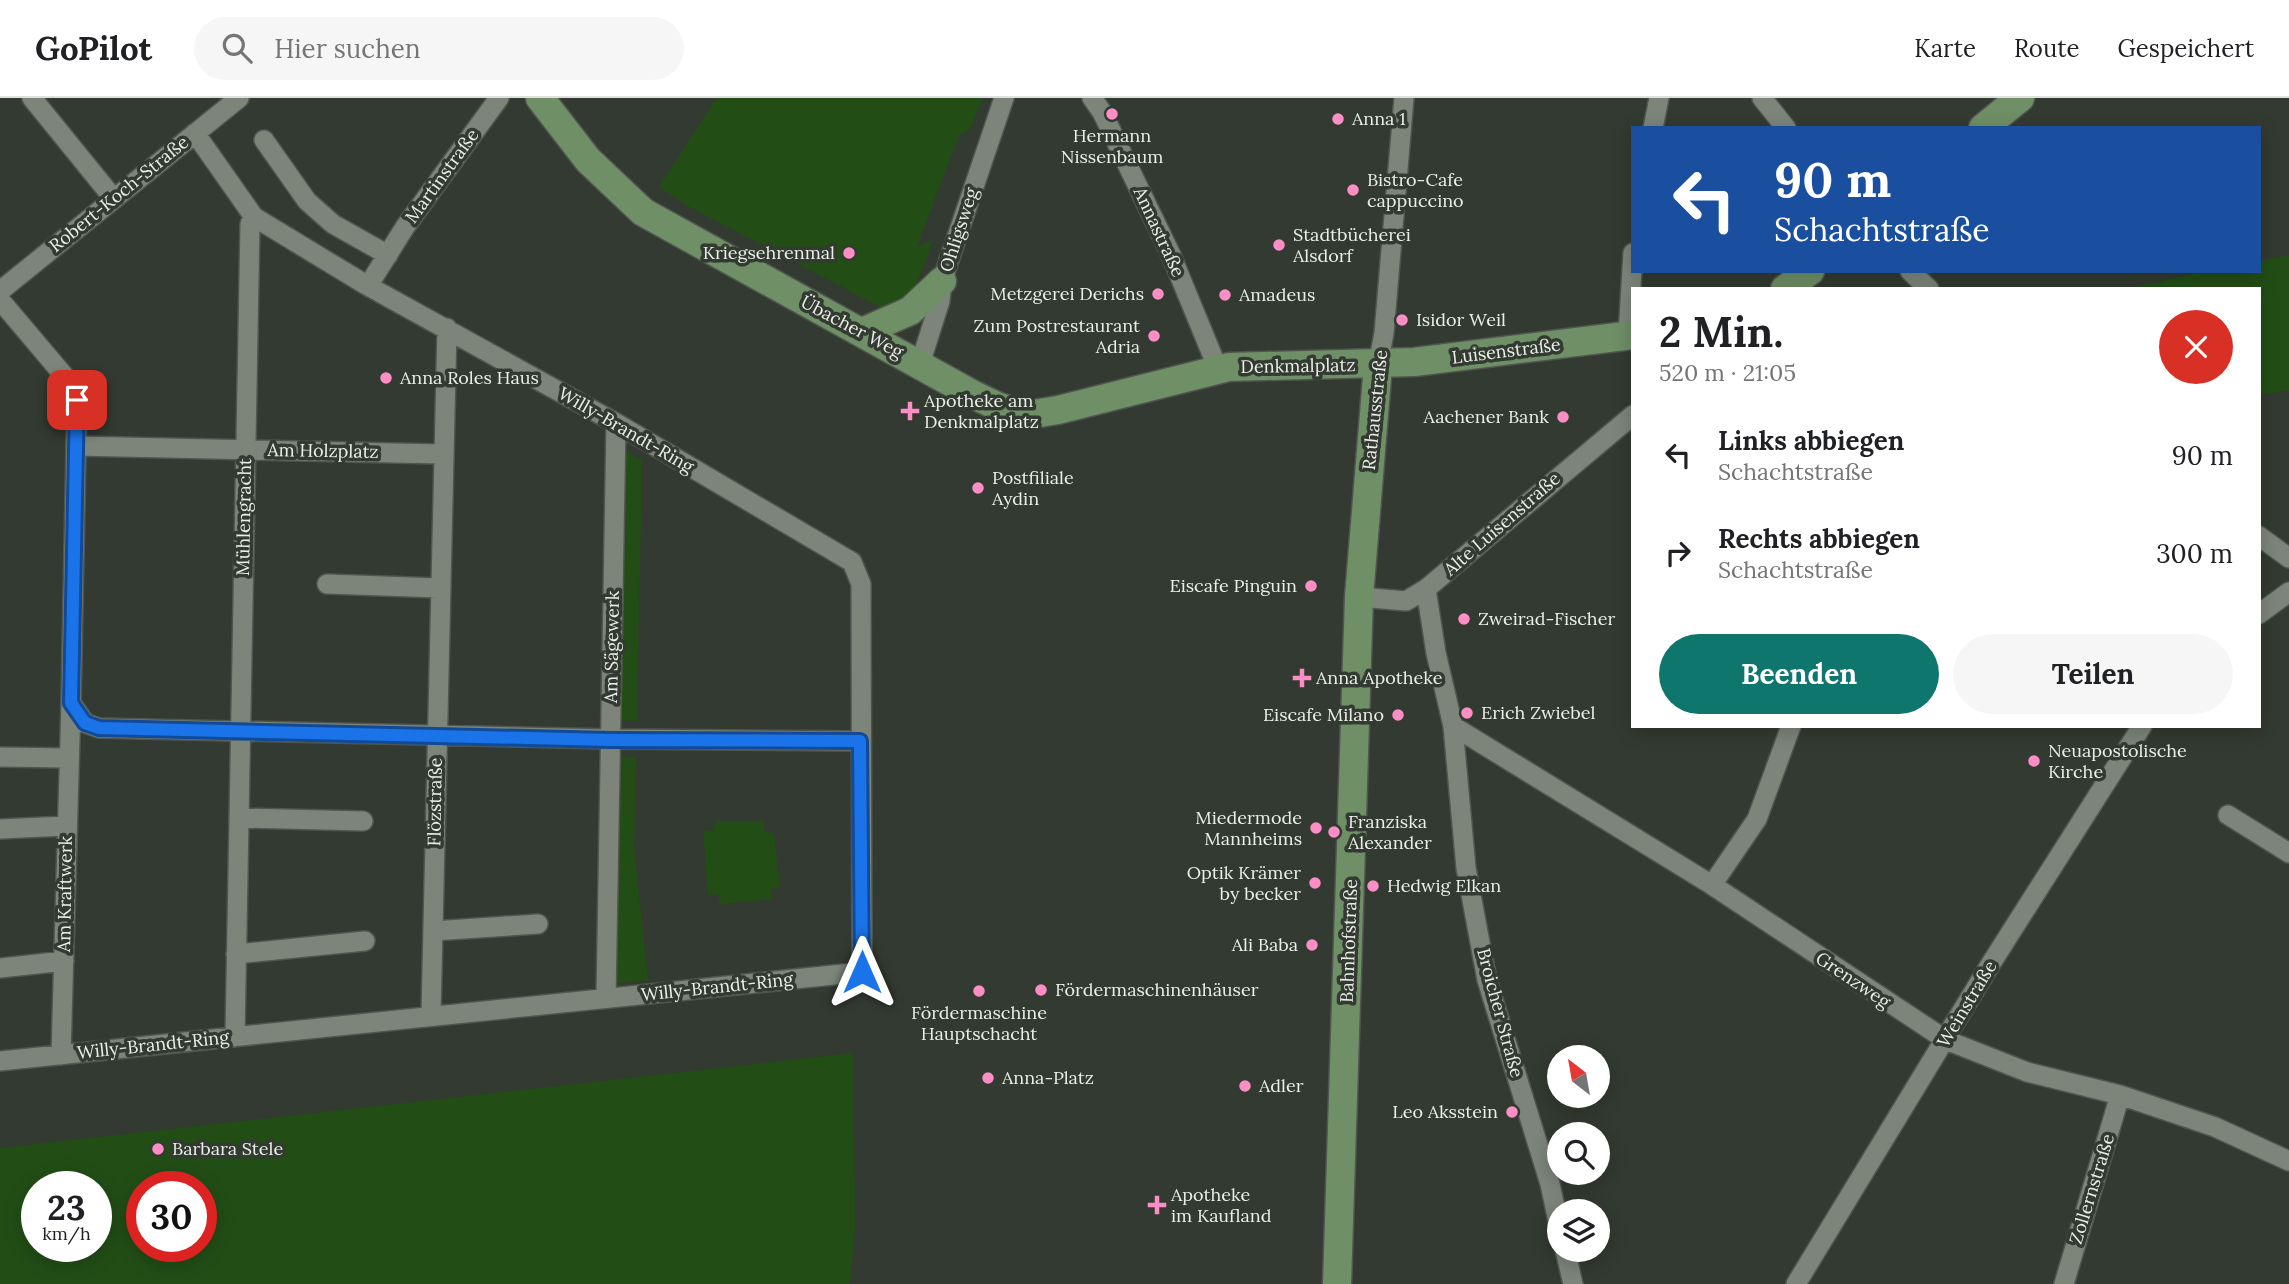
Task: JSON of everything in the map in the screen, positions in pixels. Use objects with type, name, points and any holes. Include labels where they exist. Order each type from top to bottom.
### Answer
[{"type":"main road","name":"Übacher Weg","points":[[540,98],[588,160],[643,212],[990,403],[1027,415],[1058,410],[1218,369]]},
{"type":"main road","points":[[1985,126],[2020,98]]},
{"type":"main road","points":[[1788,287],[1807,273]]},
{"type":"main road","points":[[862,332],[910,311],[942,281]]},
{"type":"main road","name":"Luisenstraße","points":[[1378,365],[1630,335]]},
{"type":"main road","name":"Denkmalplatz","points":[[1218,369],[1378,365]]},
{"type":"main road","name":"Rathausstraße","points":[[1359,597],[1378,365]]},
{"type":"main road","name":"Bahnhofstraße","points":[[1337,1284],[1359,597]]},
{"type":"street","points":[[32,98],[114,199]]},
{"type":"street","name":"Robert-Koch-Straße","points":[[0,291],[239,98]]},
{"type":"street","name":"Martinstraße","points":[[368,286],[499,98]]},
{"type":"street","name":"Ohligsweg","points":[[920,364],[940,301],[942,281],[1004,98]]},
{"type":"street","name":"Annastraße","points":[[1091,98],[1102,112],[1171,254],[1218,369]]},
{"type":"street","name":"Rathausstraße","points":[[1378,365],[1384,333],[1404,98]]},
{"type":"street","points":[[1653,126],[1659,98]]},
{"type":"street","points":[[1762,98],[1784,126]]},
{"type":"street","name":"Willy-Brandt-Ring","points":[[0,1061],[431,1014],[862,972],[861,584],[852,562],[616,423],[368,286],[254,217],[195,133]]},
{"type":"street","points":[[264,139],[307,201],[333,224],[388,255]]},
{"type":"street","name":"Mühlengracht","points":[[234,1036],[250,224],[254,217]]},
{"type":"street","points":[[1912,273],[1927,287]]},
{"type":"street","name":"Am Kraftwerk","points":[[0,300],[73,388],[77,400],[78,446],[61,1055]]},
{"type":"street","points":[[1630,335],[1631,308]]},
{"type":"street","name":"Flözstraße","points":[[431,1014],[447,328]]},
{"type":"street","name":"Alte Luisenstraße","points":[[1359,597],[1406,601],[1426,589],[1631,417]]},
{"type":"street","name":"Am Sägewerk","points":[[606,998],[616,423]]},
{"type":"street","name":"Am Holzplatz","points":[[78,446],[442,454]]},
{"type":"street","points":[[2261,537],[2289,558]]},
{"type":"street","points":[[327,584],[439,588]]},
{"type":"street","name":"Broicher Straße","points":[[1426,589],[1436,653],[1452,726],[1466,868],[1487,980],[1553,1199]]},
{"type":"street","points":[[2261,613],[2289,592]]},
{"type":"street","points":[[71,703],[85,723],[99,728],[610,740],[860,741]]},
{"type":"street","name":"Grenzweg","points":[[1452,726],[1712,885],[1946,1041],[2026,1072],[2120,1095],[2215,1127],[2289,1161]]},
{"type":"street","points":[[1712,885],[1757,819],[1790,728]]},
{"type":"street","name":"Weinstraße","points":[[1796,1284],[1990,965],[2141,728]]},
{"type":"street","points":[[0,757],[68,758]]},
{"type":"street","points":[[2228,815],[2289,853]]},
{"type":"street","points":[[239,818],[363,821]]},
{"type":"street","name":"Am Kraftwerk","points":[[0,829],[66,827]]},
{"type":"street","points":[[433,932],[538,924]]},
{"type":"street","points":[[236,954],[365,941]]},
{"type":"street","name":"Am Kraftwerk","points":[[0,968],[64,961]]},
{"type":"street","name":"Zollernstraße","points":[[2064,1284],[2120,1095]]},
{"type":"street","points":[[1568,1262],[1573,1284]]},
{"type":"green space","points":[[717,98],[983,98],[969,131],[959,135],[917,246],[933,240],[916,283],[903,300],[882,308],[690,207],[659,187]]},
{"type":"green space","points":[[2289,255],[2289,390],[2261,395],[2261,287],[2136,287],[2197,273],[2261,273],[2261,261]]},
{"type":"green space","points":[[622,449],[642,461],[637,721],[617,720]]},
{"type":"green space","points":[[616,758],[636,758],[634,847],[648,980],[612,984]]},
{"type":"green space","points":[[715,821],[764,821],[764,832],[774,833],[780,887],[771,888],[771,899],[720,904],[718,894],[708,895],[703,830],[713,831]]},
{"type":"green space","points":[[853,1053],[855,1227],[850,1284],[0,1284],[0,1148]]},
{"type":"place","name":"Hermann Nissenbaum","points":[[1112,114]]},
{"type":"place","name":"Anna 1","points":[[1338,119]]},
{"type":"place","name":"Bistro-Cafe cappuccino","points":[[1353,190]]},
{"type":"place","name":"Stadtbücherei Alsdorf","points":[[1279,245]]},
{"type":"place","name":"Kriegsehrenmal","points":[[849,253]]},
{"type":"place","name":"Metzgerei Derichs","points":[[1158,294]]},
{"type":"place","name":"Amadeus","points":[[1225,295]]},
{"type":"place","name":"Isidor Weil","points":[[1402,320]]},
{"type":"place","name":"Zum Postrestaurant Adria","points":[[1154,336]]},
{"type":"place","name":"Anna Roles Haus","points":[[386,378]]},
{"type":"place","name":"Apotheke am Denkmalplatz","points":[[910,411]]},
{"type":"place","name":"Aachener Bank","points":[[1563,417]]},
{"type":"place","name":"Postfiliale Aydin","points":[[978,488]]},
{"type":"place","name":"Eiscafe Pinguin","points":[[1311,586]]},
{"type":"place","name":"Zweirad-Fischer","points":[[1464,619]]},
{"type":"place","name":"Anna Apotheke","points":[[1302,678]]},
{"type":"place","name":"Erich Zwiebel","points":[[1467,713]]},
{"type":"place","name":"Eiscafe Milano","points":[[1398,715]]},
{"type":"place","name":"Neuapostolische Kirche","points":[[2034,761]]},
{"type":"place","name":"Miedermode Mannheims","points":[[1316,828]]},
{"type":"place","name":"Franziska Alexander","points":[[1334,832]]},
{"type":"place","name":"Optik Krämer by becker","points":[[1315,883]]},
{"type":"place","name":"Hedwig Elkan","points":[[1373,886]]},
{"type":"place","name":"Ali Baba","points":[[1312,945]]},
{"type":"place","name":"Fördermaschinenhäuser","points":[[1041,990]]},
{"type":"place","name":"Fördermaschine Hauptschacht","points":[[979,991]]},
{"type":"place","name":"Anna-Platz","points":[[988,1078]]},
{"type":"place","name":"Adler","points":[[1245,1086]]},
{"type":"place","name":"Leo Aksstein","points":[[1512,1112]]},
{"type":"place","name":"Barbara Stele","points":[[158,1149]]},
{"type":"place","name":"Apotheke im Kaufland","points":[[1157,1205]]},
{"type":"route","points":[[77,400],[71,703],[85,723],[99,728],[610,740],[860,741],[862,972]]}]
